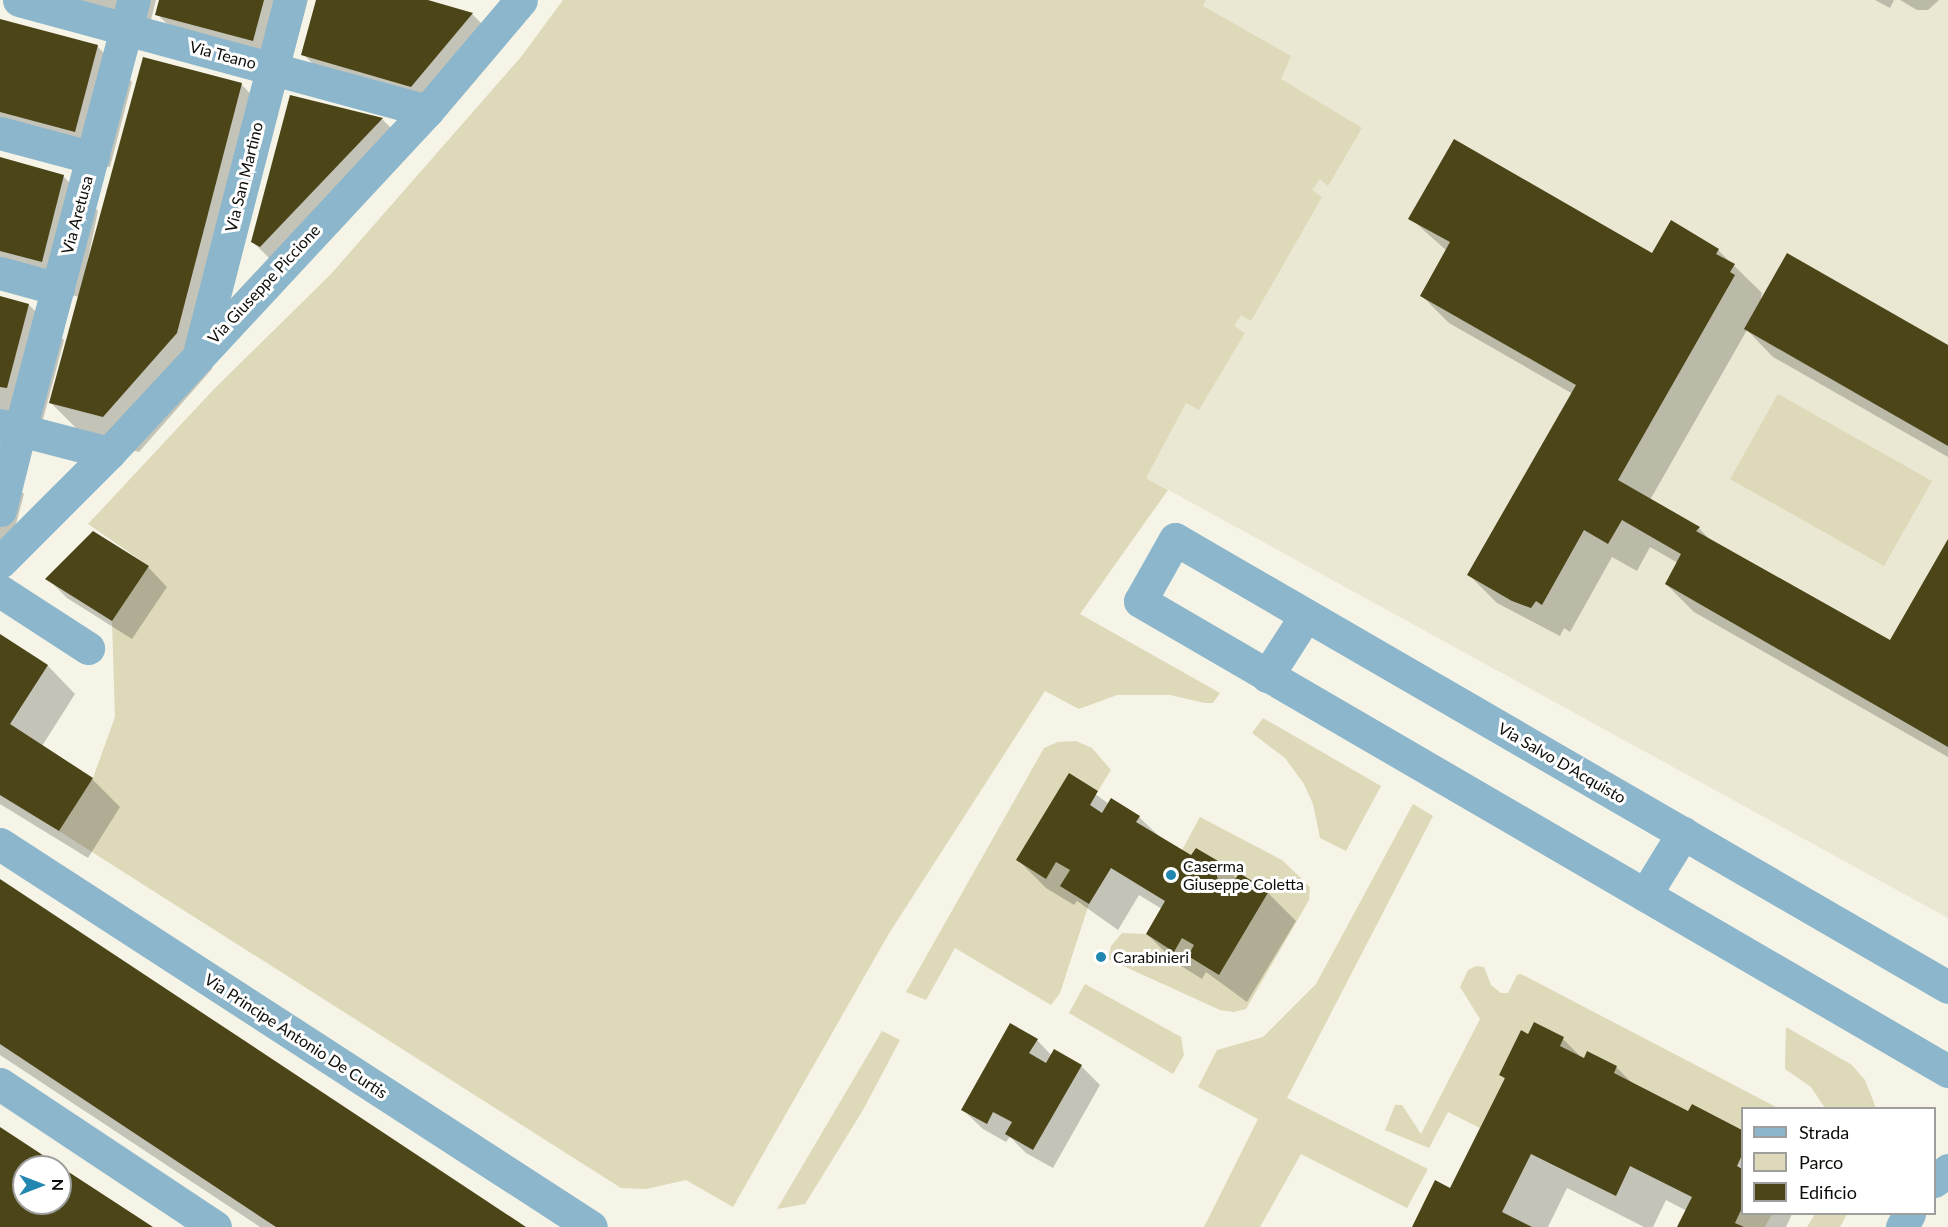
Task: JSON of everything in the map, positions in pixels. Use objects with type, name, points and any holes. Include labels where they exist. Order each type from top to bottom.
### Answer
[{"type":"street","name":"Via Teano","points":[[19,0],[130,15],[272,69],[427,111]]},
{"type":"street","name":"Via San Martino","points":[[199,354],[290,0]]},
{"type":"street","name":"Via Giuseppe Piccione","points":[[0,562],[109,453],[427,111],[516,1]]},
{"type":"street","name":"Via Aretusa","points":[[0,510],[10,427],[58,289],[130,15]]},
{"type":"street","points":[[0,133],[93,158]]},
{"type":"street","points":[[0,273],[58,289]]},
{"type":"street","points":[[10,427],[109,453]]},
{"type":"street","name":"Via Salvo D'Acquisto","points":[[1267,676],[1140,601],[1175,539],[1948,987]]},
{"type":"street","points":[[0,591],[88,648]]},
{"type":"street","points":[[1306,615],[1267,676],[1948,1071]]},
{"type":"street","points":[[1646,895],[1683,833]]},
{"type":"street","name":"Via Principe Antonio De Curtis","points":[[0,844],[591,1227]]},
{"type":"street","points":[[0,1084],[215,1227]]},
{"type":"street","points":[[1936,1180],[1948,1170]]},
{"type":"shaded area","points":[[1205,0],[1948,0],[1948,918],[981,387]]},
{"type":"green space","points":[[563,0],[1206,0],[1203,6],[1291,56],[1281,79],[1362,128],[1328,186],[1320,179],[1312,190],[1322,197],[1251,321],[1241,315],[1234,326],[1245,333],[1199,410],[1186,403],[1146,478],[1168,490],[1080,614],[1220,693],[1213,703],[1170,695],[1117,695],[1079,709],[1045,691],[888,935],[733,1207],[686,1180],[646,1189],[621,1188],[59,831],[93,778],[115,717],[112,621],[149,566],[88,524],[215,388],[331,274],[521,57]]},
{"type":"green space","points":[[1778,394],[1932,481],[1884,566],[1730,479]]},
{"type":"green space","points":[[1263,718],[1381,786],[1346,851],[1320,838],[1313,804],[1304,784],[1285,758],[1252,733]]},
{"type":"green space","points":[[1076,741],[1092,748],[1111,770],[1098,791],[1069,774],[1056,862],[1070,870],[1061,886],[1089,904],[1060,993],[1051,1005],[955,948],[926,1000],[906,992],[1044,748],[1058,742]]},
{"type":"green space","points":[[1413,804],[1433,816],[1287,1098],[1428,1169],[1407,1208],[1301,1154],[1260,1227],[1204,1227],[1258,1119],[1198,1087],[1217,1050],[1263,1037],[1316,984]]},
{"type":"green space","points":[[1200,817],[1282,860],[1310,887],[1309,900],[1246,1009],[1234,1012],[1220,1010],[1108,959],[1111,946],[1122,933],[1146,934],[1174,952],[1182,938],[1194,945],[1188,956],[1219,975],[1269,891],[1239,873],[1231,886],[1217,878],[1225,865],[1196,848],[1191,855],[1182,850]]},
{"type":"green space","points":[[1476,966],[1484,967],[1491,985],[1501,993],[1508,993],[1517,975],[1521,974],[1776,1107],[1741,1107],[1741,1129],[1692,1104],[1688,1111],[1614,1073],[1617,1066],[1587,1051],[1584,1058],[1560,1046],[1564,1037],[1534,1022],[1528,1034],[1521,1030],[1499,1075],[1505,1078],[1480,1128],[1448,1112],[1429,1148],[1385,1130],[1395,1105],[1402,1105],[1421,1134],[1480,1019],[1460,987],[1468,970]]},
{"type":"green space","points":[[1085,984],[1181,1037],[1184,1055],[1173,1074],[1069,1013]]},
{"type":"green space","points":[[1786,1027],[1852,1065],[1865,1080],[1876,1107],[1824,1107],[1811,1087],[1785,1069]]},
{"type":"green space","points":[[882,1031],[900,1040],[863,1110],[805,1204],[777,1209]]},
{"type":"green space","points":[[1741,1210],[1741,1215],[1771,1215],[1765,1227],[1744,1227],[1735,1223]]},
{"type":"green space","points":[[1814,1215],[1846,1215],[1840,1227],[1807,1227]]},
{"type":"building","points":[[159,0],[264,0],[253,41],[155,15]]},
{"type":"building","points":[[316,0],[428,0],[473,13],[411,87],[301,55]]},
{"type":"building","points":[[0,19],[98,45],[75,132],[0,112]]},
{"type":"building","points":[[143,57],[242,83],[177,333],[103,417],[49,403]]},
{"type":"building","points":[[290,95],[383,118],[260,247],[251,242]]},
{"type":"building","points":[[1454,139],[1652,253],[1671,220],[1719,249],[1716,254],[1735,264],[1730,272],[1735,275],[1618,480],[1700,527],[1696,531],[1890,640],[1948,539],[1948,747],[1665,584],[1681,554],[1622,520],[1608,544],[1584,530],[1542,605],[1536,601],[1531,608],[1512,601],[1467,575],[1576,385],[1420,296],[1450,242],[1408,219]]},
{"type":"building","points":[[0,157],[64,175],[42,262],[0,251]]},
{"type":"building","points":[[1787,253],[1948,345],[1948,446],[1744,329]]},
{"type":"building","points":[[0,296],[29,304],[7,388],[0,387]]},
{"type":"building","points":[[93,531],[149,566],[112,621],[45,579]]},
{"type":"building","points":[[0,634],[48,665],[10,724],[93,778],[59,831],[0,795]]},
{"type":"building","name":"Caserma Giuseppe Coletta","points":[[1069,773],[1098,791],[1090,805],[1102,813],[1111,798],[1140,816],[1136,822],[1191,855],[1196,848],[1225,865],[1217,878],[1231,886],[1239,873],[1269,891],[1219,975],[1188,956],[1194,945],[1182,938],[1174,952],[1146,934],[1165,901],[1111,868],[1089,904],[1060,886],[1070,870],[1056,862],[1046,879],[1016,860]]},
{"type":"building","points":[[0,879],[526,1227],[276,1227],[0,1044]]},
{"type":"building","points":[[1534,1022],[1564,1037],[1560,1046],[1584,1058],[1587,1051],[1617,1066],[1614,1073],[1688,1111],[1692,1104],[1741,1129],[1741,1157],[1737,1166],[1741,1168],[1741,1210],[1735,1223],[1744,1227],[1677,1227],[1692,1197],[1630,1166],[1616,1196],[1531,1154],[1502,1212],[1532,1227],[1412,1227],[1435,1180],[1450,1188],[1505,1078],[1499,1075],[1521,1030],[1528,1034]]},
{"type":"building","points":[[1010,1023],[1038,1039],[1029,1053],[1046,1063],[1054,1049],[1082,1065],[1033,1150],[1005,1134],[1012,1122],[993,1112],[987,1124],[961,1110]]},
{"type":"building","points":[[0,1127],[43,1155],[12,1155],[12,1215],[72,1215],[72,1174],[153,1227],[0,1227]]},
{"type":"place","name":"Caserma Giuseppe Coletta","points":[[1171,875]]},
{"type":"place","name":"Carabinieri","points":[[1101,957]]}]
